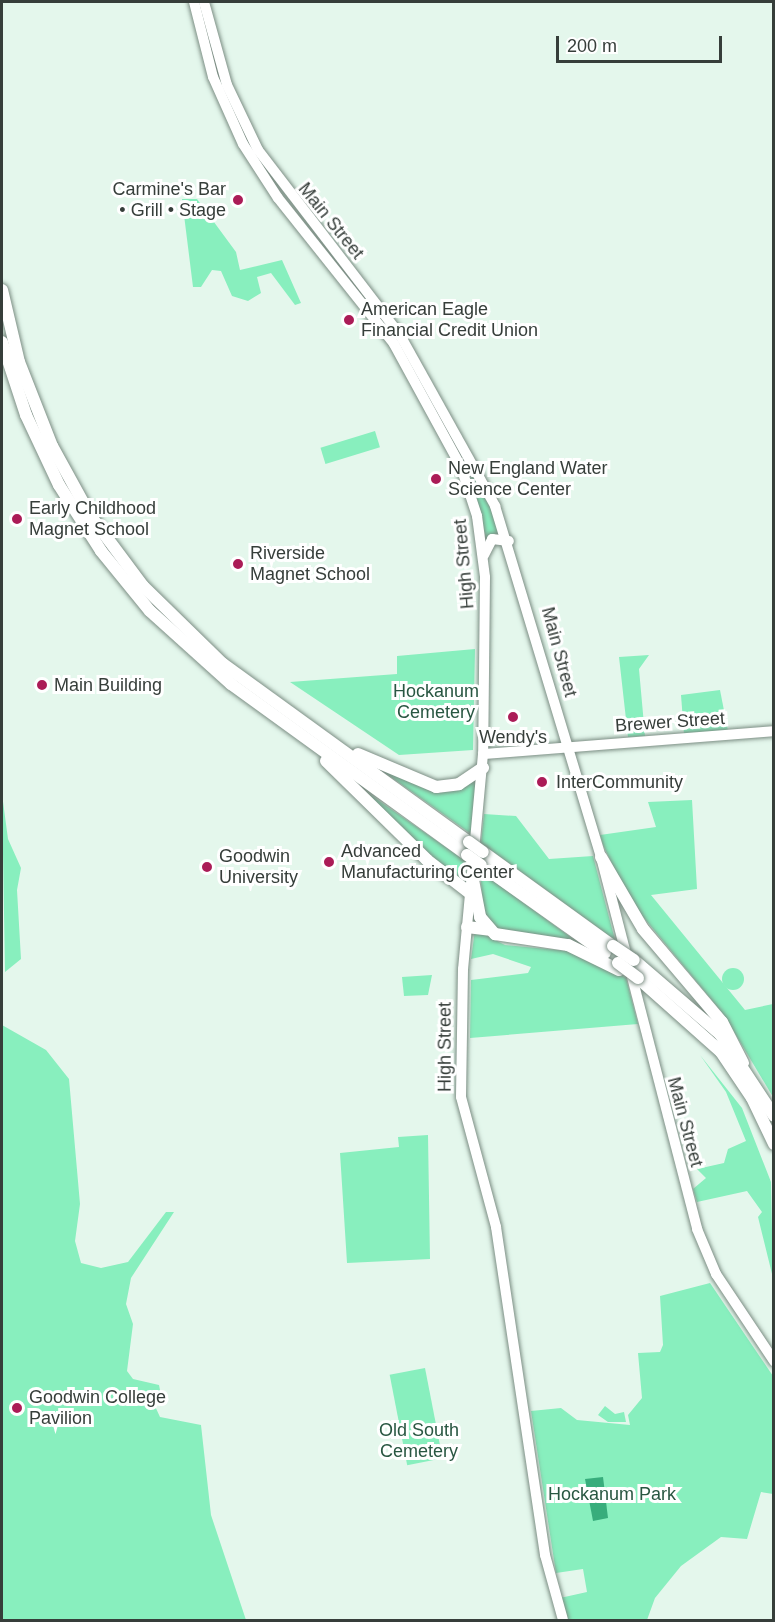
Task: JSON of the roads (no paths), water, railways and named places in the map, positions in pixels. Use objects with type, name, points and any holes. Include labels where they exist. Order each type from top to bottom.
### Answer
[{"type":"highway","points":[[2,290],[31,413]]},
{"type":"highway","points":[[2,342],[37,427],[81,521],[143,603],[206,664],[290,727],[634,960],[690,1004],[743,1063]]},
{"type":"highway","points":[[37,427],[81,501],[148,591],[215,657],[468,848]]},
{"type":"highway","points":[[290,727],[427,860],[471,894]]},
{"type":"highway","points":[[316,732],[428,785],[455,786],[483,768]]},
{"type":"highway","points":[[601,857],[643,929],[722,1022],[774,1116]]},
{"type":"highway","points":[[482,858],[641,981],[726,1058],[774,1144]]},
{"type":"highway","points":[[473,880],[479,915],[490,931]]},
{"type":"highway","points":[[467,927],[490,931],[509,939],[568,945],[619,966]]},
{"type":"main road","name":"Main Street","points":[[194,2],[217,88],[251,158],[396,338],[461,467]]},
{"type":"main road","name":"Main Street","points":[[204,2],[230,91],[258,150],[396,338],[474,462],[509,541],[601,857],[668,1121],[704,1249],[774,1361]]},
{"type":"main road","points":[[461,467],[474,462]]},
{"type":"main road","name":"High Street","points":[[461,467],[484,556],[483,768],[467,927],[460,1055],[466,1116],[497,1235],[545,1556],[563,1620]]},
{"type":"main road","points":[[484,556],[494,538],[509,541]]},
{"type":"main road","name":"Brewer Street","points":[[483,754],[774,731]]},
{"type":"place","name":"Carmine's Bar • Grill • Stage","points":[[238,200]]},
{"type":"place","name":"American Eagle Financial Credit Union","points":[[349,320]]},
{"type":"place","name":"New England Water Science Center","points":[[436,479]]},
{"type":"place","name":"Early Childhood Magnet School","points":[[17,519]]},
{"type":"place","name":"Riverside Magnet School","points":[[238,564]]},
{"type":"place","name":"Main Building","points":[[42,685]]},
{"type":"place","name":"Wendy's","points":[[513,717]]},
{"type":"place","name":"InterCommunity","points":[[542,782]]},
{"type":"place","name":"Advanced Manufacturing Center","points":[[329,862]]},
{"type":"place","name":"Goodwin University","points":[[207,867]]},
{"type":"place","name":"Goodwin College Pavilion","points":[[17,1408]]},
{"type":"park label","name":"Hockanum Cemetery","points":[[436,702]]},
{"type":"park label","name":"Old South Cemetery","points":[[419,1441]]},
{"type":"park label","name":"Hockanum Park","points":[[612,1494]]}]
